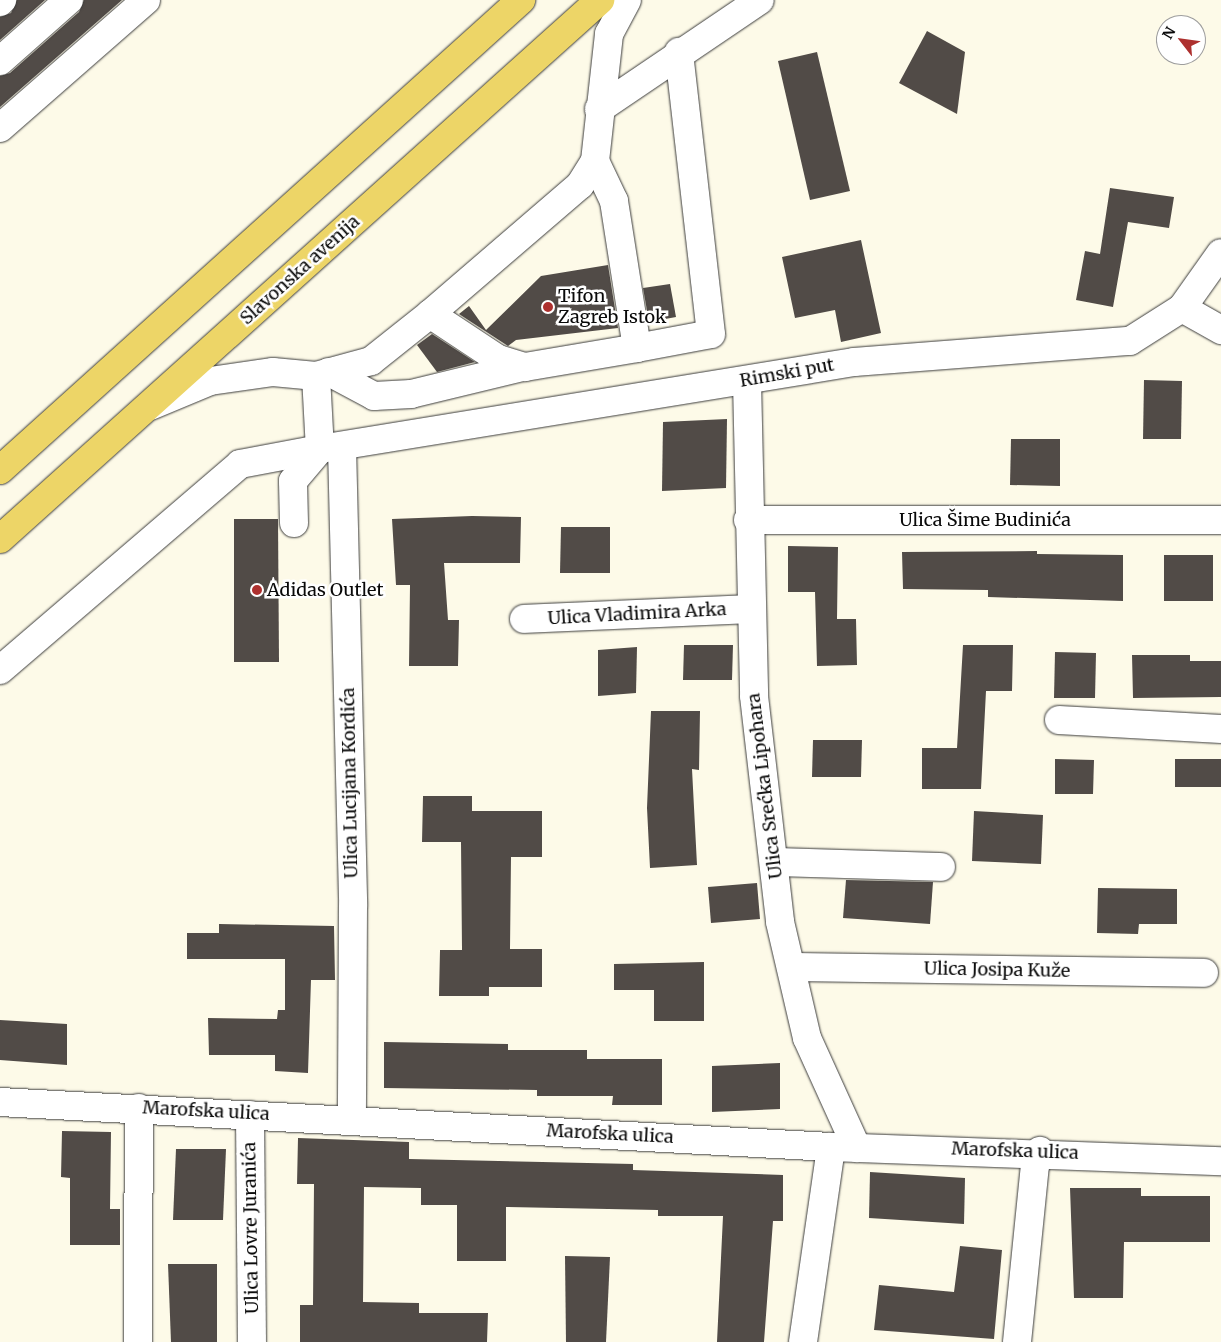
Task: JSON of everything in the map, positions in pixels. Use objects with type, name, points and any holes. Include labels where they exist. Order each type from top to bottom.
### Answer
[{"type":"main road","points":[[0,470],[521,0]]},
{"type":"main road","name":"Slavonska avenija","points":[[0,539],[600,0]]},
{"type":"street","points":[[0,61],[70,0]]},
{"type":"street","points":[[0,128],[146,0]]},
{"type":"street","points":[[146,408],[210,381],[247,374],[322,374],[371,360],[430,314],[580,185],[595,161],[599,109],[609,34],[627,0]]},
{"type":"street","points":[[599,109],[679,52],[760,0]]},
{"type":"street","points":[[322,374],[374,396],[411,394],[525,367],[711,334],[679,52]]},
{"type":"street","points":[[595,161],[614,201],[638,348]]},
{"type":"street","points":[[1221,252],[1182,308],[1221,330]]},
{"type":"street","name":"Rimski put","points":[[0,670],[240,464],[854,362],[1130,341],[1182,308]]},
{"type":"street","points":[[430,314],[478,348],[525,367]]},
{"type":"street","name":"Ulica Lucijana Kordića","points":[[322,374],[331,448],[353,906],[352,1118]]},
{"type":"street","name":"Ulica Srećka Lipohara","points":[[747,381],[749,609],[762,794],[774,862],[780,922],[807,1038],[844,1147]]},
{"type":"street","points":[[294,523],[293,481],[331,448]]},
{"type":"street","name":"Ulica Šime Budinića","points":[[748,520],[1221,520]]},
{"type":"street","name":"Ulica Vladimira Arka","points":[[524,620],[749,609]]},
{"type":"street","points":[[1059,720],[1221,728]]},
{"type":"street","points":[[774,862],[942,867]]},
{"type":"street","name":"Ulica Josipa Kuže","points":[[791,967],[1204,973]]},
{"type":"street","name":"Marofska ulica","points":[[0,1102],[250,1115],[352,1118],[844,1147],[1040,1151],[1221,1160]]},
{"type":"street","points":[[138,1342],[140,1108]]},
{"type":"street","name":"Ulica Lovre Juranića","points":[[250,1115],[252,1342]]},
{"type":"street","points":[[803,1342],[844,1147]]},
{"type":"street","points":[[1017,1342],[1035,1166],[1040,1151]]},
{"type":"building","points":[[17,0],[45,0],[0,40],[0,17],[11,13]]},
{"type":"building","points":[[84,0],[122,0],[0,107],[0,76],[10,73],[79,12]]},
{"type":"building","points":[[927,31],[965,52],[957,114],[899,83]]},
{"type":"building","points":[[817,52],[850,191],[810,200],[778,61]]},
{"type":"building","points":[[1110,188],[1174,197],[1169,228],[1128,222],[1113,307],[1076,300],[1085,251],[1100,254]]},
{"type":"building","points":[[861,240],[881,333],[841,342],[835,310],[795,318],[782,257]]},
{"type":"building","points":[[608,265],[618,328],[516,340],[508,346],[459,314],[469,306],[486,330],[541,276]]},
{"type":"building","points":[[670,284],[676,317],[649,322],[643,288]]},
{"type":"building","points":[[432,334],[475,362],[437,372],[417,345]]},
{"type":"building","points":[[1144,380],[1182,381],[1181,439],[1143,439]]},
{"type":"building","points":[[727,419],[726,488],[662,491],[663,422]]},
{"type":"building","points":[[1011,439],[1060,439],[1060,486],[1010,485]]},
{"type":"building","points":[[472,516],[521,517],[520,563],[444,563],[448,620],[459,620],[458,666],[409,666],[410,585],[396,585],[392,519]]},
{"type":"building","name":"Adidas Outlet","points":[[234,519],[278,519],[279,662],[234,662]]},
{"type":"building","points":[[561,527],[610,527],[610,573],[560,573]]},
{"type":"building","points":[[788,546],[838,547],[837,619],[856,619],[857,665],[817,666],[815,592],[788,592]]},
{"type":"building","points":[[1037,551],[1037,554],[1123,555],[1123,601],[988,597],[988,590],[903,589],[902,552]]},
{"type":"building","points":[[1164,555],[1213,555],[1213,601],[1164,601]]},
{"type":"building","points":[[684,645],[733,645],[732,680],[683,680]]},
{"type":"building","points":[[963,645],[1013,645],[1012,691],[986,691],[981,789],[922,789],[922,748],[957,748]]},
{"type":"building","points":[[637,647],[636,693],[598,696],[598,650]]},
{"type":"building","points":[[1055,652],[1096,653],[1095,698],[1054,698]]},
{"type":"building","points":[[1132,655],[1190,655],[1190,661],[1221,661],[1221,697],[1133,698]]},
{"type":"building","points":[[651,711],[700,711],[699,770],[692,769],[697,865],[650,868],[647,808]]},
{"type":"building","points":[[813,740],[862,740],[861,777],[812,777]]},
{"type":"building","points":[[1055,759],[1094,760],[1093,794],[1055,794]]},
{"type":"building","points":[[1175,759],[1221,759],[1221,787],[1175,787]]},
{"type":"building","points":[[423,796],[472,796],[472,811],[542,811],[542,857],[511,857],[510,949],[542,949],[542,987],[489,987],[489,996],[439,996],[440,950],[462,950],[461,842],[422,842]]},
{"type":"building","points":[[974,811],[1043,815],[1041,864],[972,861]]},
{"type":"building","points":[[846,880],[933,882],[930,924],[843,918]]},
{"type":"building","points":[[757,883],[760,919],[711,923],[708,887]]},
{"type":"building","points":[[1098,888],[1177,889],[1177,924],[1139,924],[1138,934],[1097,933]]},
{"type":"building","points":[[219,924],[334,926],[335,980],[311,980],[308,1073],[275,1071],[275,1055],[209,1055],[208,1018],[277,1019],[278,1010],[285,1010],[285,959],[187,959],[187,933],[219,933]]},
{"type":"building","points":[[704,962],[704,1021],[654,1021],[654,990],[614,990],[614,964]]},
{"type":"building","points":[[0,1020],[67,1024],[67,1065],[0,1060]]},
{"type":"building","points":[[384,1042],[508,1044],[508,1050],[587,1050],[587,1059],[662,1059],[662,1105],[612,1105],[613,1096],[537,1096],[537,1090],[384,1088]]},
{"type":"building","points":[[780,1063],[780,1109],[712,1112],[712,1066]]},
{"type":"building","points":[[62,1131],[111,1132],[110,1209],[120,1209],[120,1245],[70,1245],[70,1178],[61,1177]]},
{"type":"building","points":[[298,1138],[409,1142],[409,1159],[633,1164],[633,1170],[783,1175],[783,1221],[773,1221],[764,1342],[717,1342],[723,1216],[658,1216],[658,1210],[506,1207],[506,1261],[457,1261],[457,1205],[421,1205],[421,1188],[364,1187],[363,1302],[419,1303],[419,1313],[488,1313],[487,1342],[300,1342],[300,1305],[313,1305],[314,1184],[297,1184]]},
{"type":"building","points":[[176,1149],[226,1149],[223,1220],[173,1220]]},
{"type":"building","points":[[870,1172],[965,1178],[964,1224],[869,1218]]},
{"type":"building","points":[[1070,1188],[1141,1188],[1141,1196],[1210,1196],[1210,1242],[1124,1242],[1123,1298],[1074,1298]]},
{"type":"building","points":[[960,1246],[1002,1250],[994,1339],[874,1330],[879,1285],[954,1292]]},
{"type":"building","points":[[565,1256],[610,1257],[606,1342],[566,1342]]},
{"type":"building","points":[[168,1264],[217,1264],[217,1342],[171,1342]]},
{"type":"place","name":"Tifon Zagreb Istok","points":[[548,307]]},
{"type":"place","name":"Adidas Outlet","points":[[257,590]]}]
